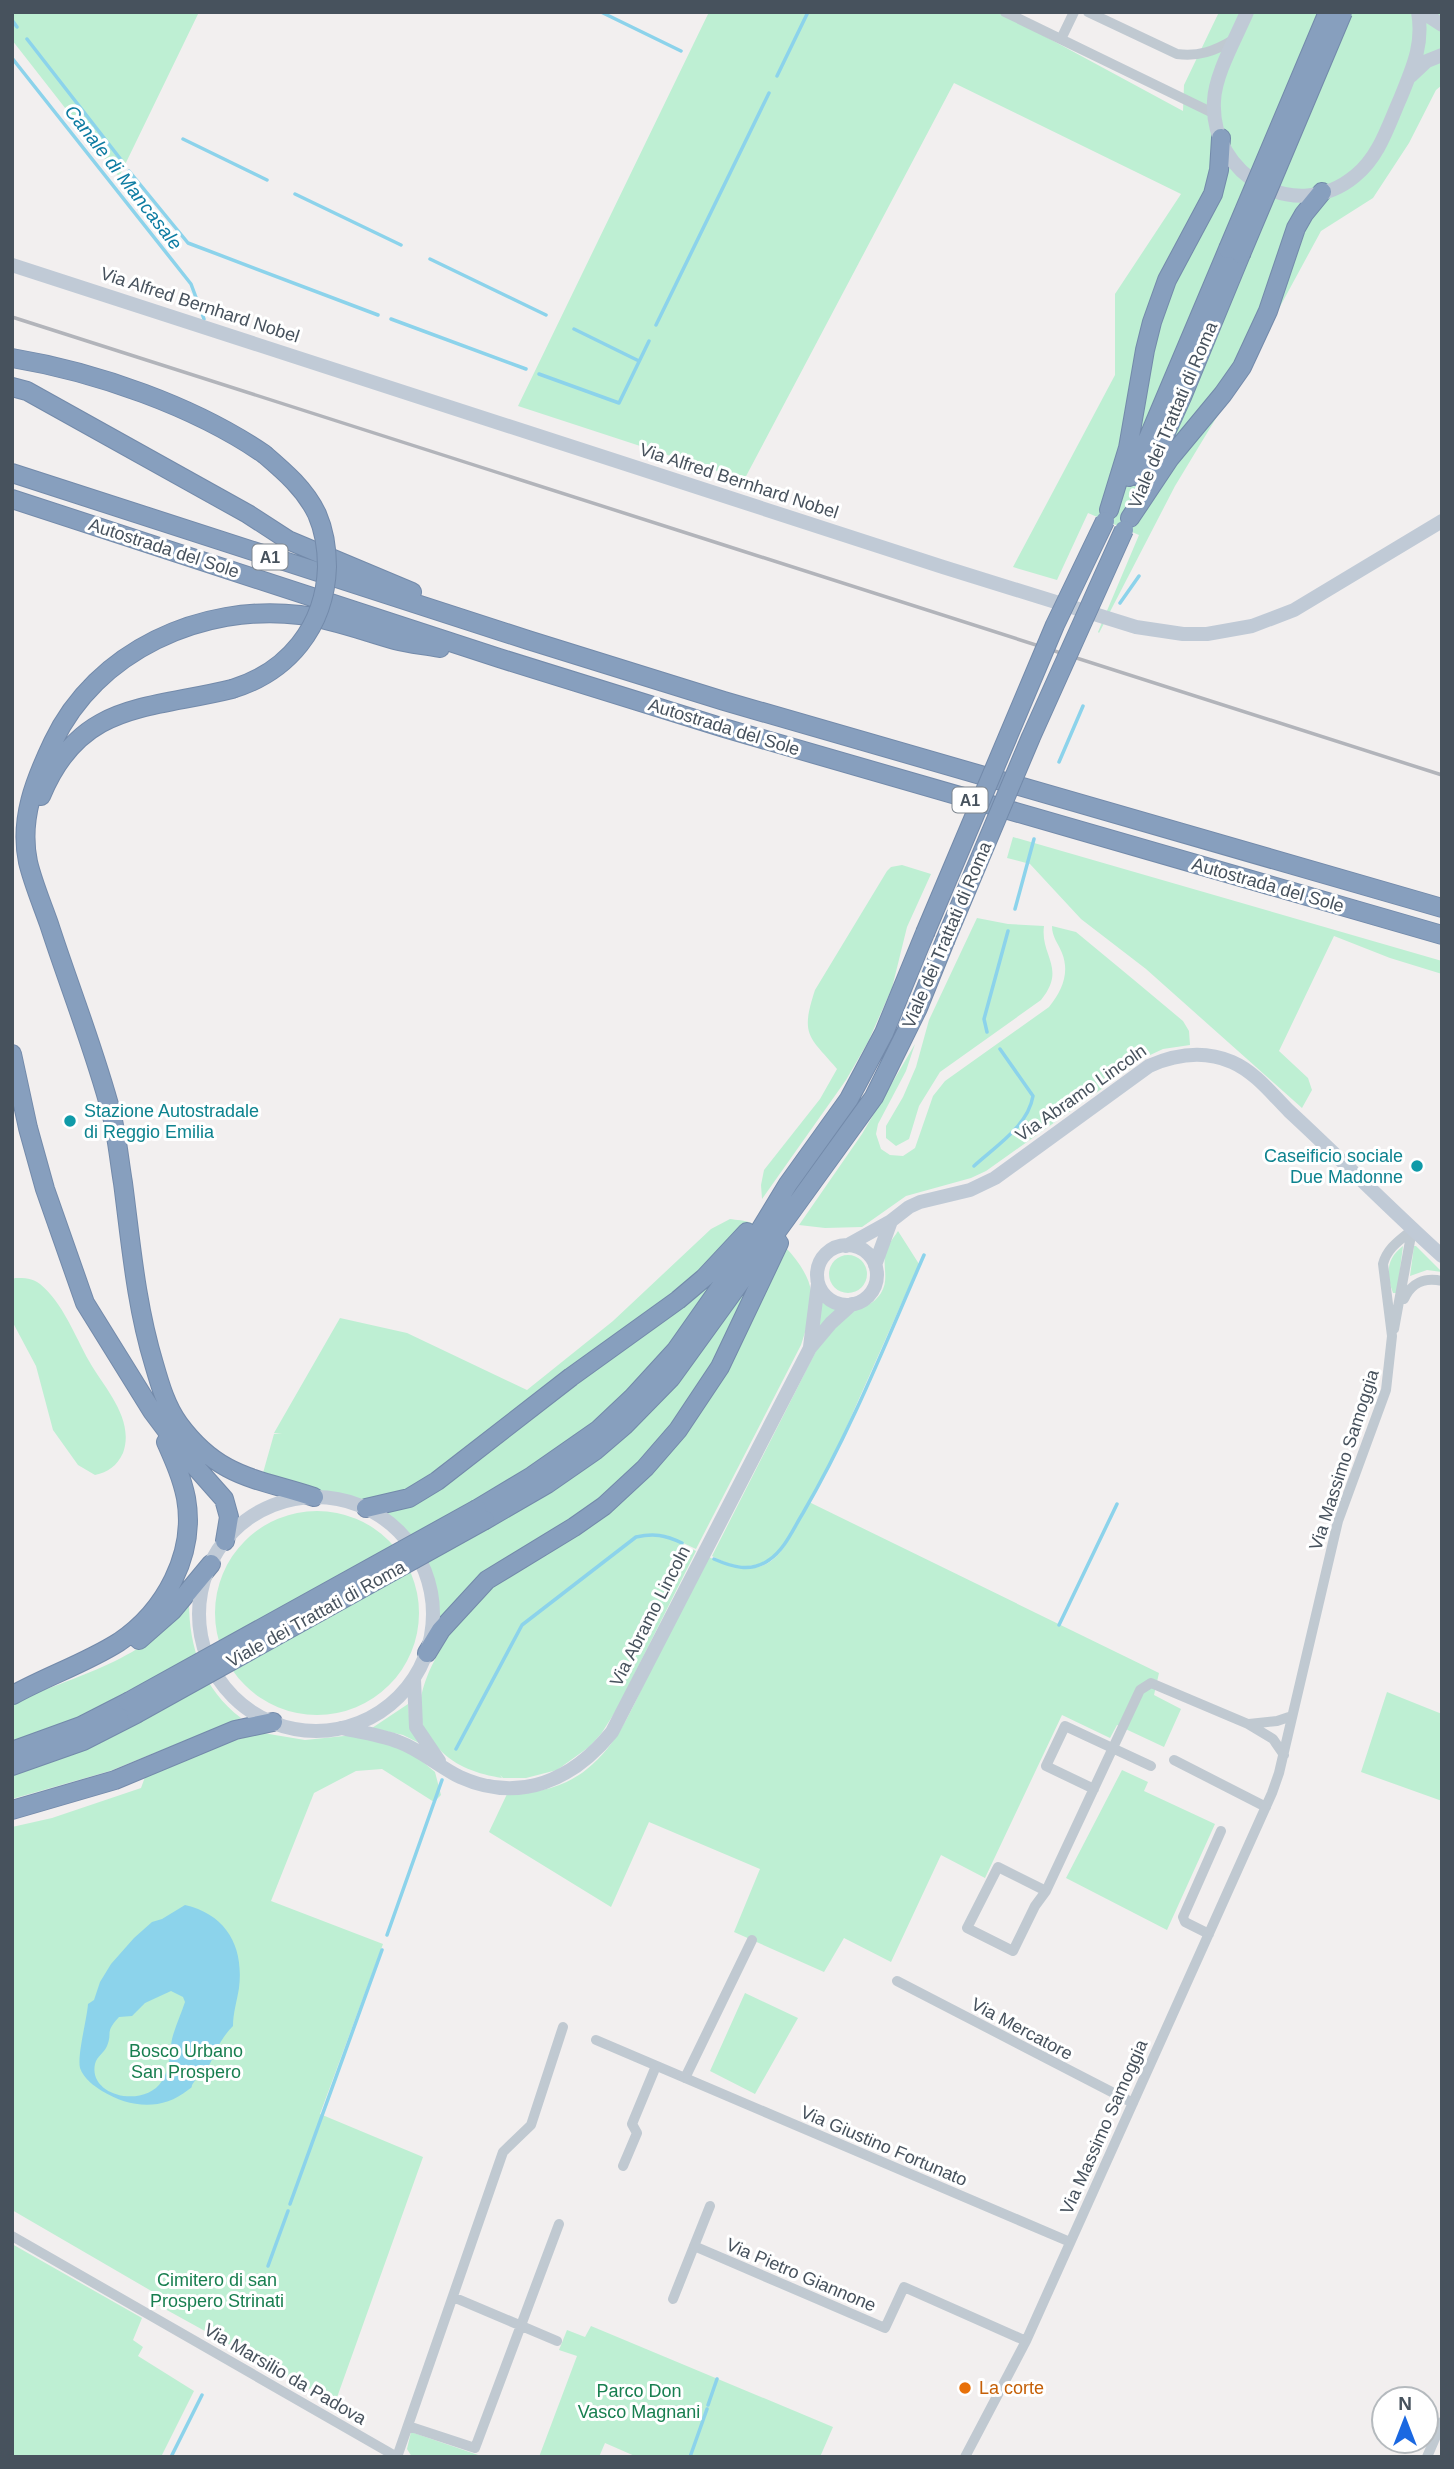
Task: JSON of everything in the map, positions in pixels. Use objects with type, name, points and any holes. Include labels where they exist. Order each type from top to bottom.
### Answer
[{"type":"highway","name":"Viale dei Trattati di Roma","points":[[12,1766],[83,1741],[132,1708],[481,1514],[567,1471],[617,1432],[690,1354],[786,1217],[854,1128],[880,1086],[912,1019],[1031,737],[1182,397],[1234,251],[1328,12]]},
{"type":"highway","name":"Viale dei Trattati di Roma","points":[[481,1514],[610,1420],[676,1350],[849,1099],[869,1064],[898,1001],[1055,625],[1107,516],[1147,441],[1343,12]]},
{"type":"highway","points":[[1107,516],[1128,448],[1152,322],[1167,280],[1213,194],[1219,170],[1221,138]]},
{"type":"highway","points":[[1127,524],[1170,458],[1242,367],[1268,312],[1296,229],[1322,192]]},
{"type":"highway","points":[[12,358],[76,373],[151,398],[201,418],[264,454],[296,483],[317,515],[326,547],[327,576],[316,620],[294,653],[270,673],[232,689],[131,709],[105,719],[82,736],[58,764],[42,795],[28,861]]},
{"type":"highway","points":[[12,387],[27,391],[146,455],[248,513],[288,540],[528,640]]},
{"type":"highway","name":"Autostrada del Sole","points":[[12,473],[528,640],[922,759],[1442,908]]},
{"type":"highway","name":"Autostrada del Sole","points":[[12,499],[499,658],[724,728],[1442,935]]},
{"type":"highway","points":[[314,1497],[260,1483],[222,1467],[194,1442],[178,1422],[164,1396],[142,1325],[111,1112],[28,861],[26,809],[58,732],[75,706],[96,682],[113,667],[155,639],[196,623],[227,616],[296,614],[320,618],[399,641],[499,658]]},
{"type":"highway","points":[[12,1054],[45,1189],[85,1303],[152,1411],[185,1455],[224,1499],[229,1517],[225,1541]]},
{"type":"highway","points":[[366,1508],[409,1498],[437,1481],[571,1377],[650,1322],[704,1278],[788,1184]]},
{"type":"highway","points":[[427,1653],[448,1623],[488,1580],[604,1506],[645,1468],[678,1430],[720,1367],[777,1247],[813,1184]]},
{"type":"highway","points":[[13,1695],[125,1638],[157,1609],[175,1578],[185,1544],[186,1497],[177,1466],[152,1411]]},
{"type":"highway","points":[[13,1695],[101,1661],[131,1645],[161,1623],[211,1564]]},
{"type":"highway","name":"Viale dei Trattati di Roma","points":[[12,1751],[132,1708]]},
{"type":"highway","points":[[12,1810],[103,1784],[236,1730],[273,1723]]},
{"type":"street","points":[[1004,12],[1214,114]]},
{"type":"street","points":[[1061,39],[1074,12]]},
{"type":"street","points":[[1088,12],[1152,44],[1187,55],[1216,50],[1237,38]]},
{"type":"street","points":[[1247,12],[1216,87],[1214,114],[1221,138],[1238,170],[1261,186],[1292,196],[1322,192],[1350,180],[1373,158],[1419,47],[1420,12]]},
{"type":"street","points":[[1420,12],[1442,25]]},
{"type":"street","points":[[1408,79],[1427,61],[1442,55]]},
{"type":"street","name":"Via Alfred Bernhard Nobel","points":[[12,265],[943,567],[1114,621],[1158,631],[1207,634],[1252,626],[1273,619],[1294,610],[1442,521]]},
{"type":"street","name":"Via Abramo Lincoln","points":[[810,1348],[818,1268],[832,1250],[891,1222],[909,1207],[920,1202],[970,1189],[995,1178],[1149,1066],[1186,1055],[1218,1057],[1244,1069],[1442,1256]]},
{"type":"street","name":"Via Massimo Samoggia","points":[[1392,1336],[1383,1264],[1399,1235],[1400,1217]]},
{"type":"street","name":"Via Abramo Lincoln","points":[[341,1728],[400,1742],[458,1776],[491,1787],[542,1784],[568,1772],[598,1748],[612,1732],[645,1671],[810,1348],[831,1322],[873,1290],[877,1273],[875,1265],[891,1222]]},
{"type":"street","points":[[1390,1249],[1412,1230]]},
{"type":"street","name":"Via Massimo Samoggia","points":[[965,2457],[1026,2342],[1266,1807],[1284,1755],[1338,1521],[1386,1390],[1392,1336],[1412,1230]]},
{"type":"street","points":[[846,1245],[864,1250],[875,1265]]},
{"type":"street","name":"Via Massimo Samoggia","points":[[1399,1309],[1405,1294],[1413,1285],[1422,1281],[1442,1281]]},
{"type":"street","points":[[818,1283],[831,1300],[852,1304]]},
{"type":"street","name":"Viale dei Trattati di Roma","points":[[314,1497],[341,1500],[366,1508],[397,1529],[413,1548],[425,1569],[433,1605],[433,1629],[427,1653],[414,1679],[394,1702],[363,1721],[341,1728],[314,1731],[273,1723],[251,1711],[233,1696],[218,1678],[207,1656],[199,1610],[203,1586],[211,1564],[225,1541],[243,1523],[265,1509],[289,1500],[314,1497]]},
{"type":"street","name":"Via Abramo Lincoln","points":[[414,1679],[416,1727],[444,1767]]},
{"type":"street","points":[[1046,1891],[998,1867],[967,1928],[1013,1951],[1035,1906],[1046,1891],[1140,1690],[1151,1683],[1248,1724],[1273,1739],[1284,1755]]},
{"type":"street","points":[[1248,1724],[1278,1721],[1293,1716]]},
{"type":"street","points":[[1094,1789],[1046,1766],[1065,1726],[1151,1766]]},
{"type":"street","points":[[1174,1760],[1266,1807]]},
{"type":"street","points":[[1209,1934],[1185,1922],[1182,1917],[1221,1831]]},
{"type":"street","points":[[685,2078],[752,1940]]},
{"type":"street","name":"Via Mercatore","points":[[897,1981],[1133,2103]]},
{"type":"street","points":[[397,2457],[503,2152],[531,2125],[563,2027]]},
{"type":"street","name":"Via Giustino Fortunato","points":[[596,2040],[1070,2242]]},
{"type":"street","points":[[623,2166],[637,2133],[632,2124],[656,2066]]},
{"type":"street","points":[[673,2299],[710,2206]]},
{"type":"street","points":[[408,2426],[475,2448],[559,2224]]},
{"type":"street","name":"Via Marsilio da Padova","points":[[12,2236],[397,2457]]},
{"type":"street","name":"Via Pietro Giannone","points":[[694,2246],[885,2328],[904,2287],[1026,2342]]},
{"type":"street","points":[[453,2297],[557,2341]]},
{"type":"street","points":[[1427,2457],[1442,2422]]},
{"type":"green space","points":[[12,12],[199,12],[119,177],[12,40]]},
{"type":"green space","points":[[709,12],[1000,12],[1183,111],[1184,85],[1219,12],[1442,12],[1442,85],[1436,90],[1409,143],[1373,198],[1321,231],[1250,362],[1175,486],[1099,633],[1139,535],[1088,513],[1057,580],[1013,567],[1115,375],[1115,294],[1181,194],[954,83],[744,480],[518,406]]},
{"type":"green space","points":[[1013,837],[1442,961],[1442,974],[1390,958],[1334,936],[1279,1051],[1308,1078],[1312,1090],[1302,1108],[1146,969],[1081,919],[1030,864],[1007,858]]},
{"type":"green space","points":[[902,865],[931,874],[907,927],[892,988],[868,1042],[846,1080],[762,1199],[764,1170],[820,1099],[837,1069],[814,1042],[808,1027],[810,1005],[815,990],[887,871],[891,867]]},
{"type":"green space","points":[[977,918],[1008,924],[1044,926],[1052,979],[1041,1000],[940,1072],[919,1106],[909,1139],[896,1146],[886,1138],[886,1126],[903,1097],[916,1067],[929,1020]]},
{"type":"green space","points":[[1052,926],[1076,932],[1183,1021],[1189,1031],[1190,1045],[1163,1049],[1148,1056],[986,1171],[971,1178],[906,1196],[862,1227],[825,1228],[799,1225],[862,1134],[915,1044],[906,1071],[878,1124],[876,1134],[881,1149],[890,1155],[903,1156],[915,1148],[933,1096],[945,1081],[1049,1007],[1058,995],[1065,975],[1064,960]]},
{"type":"green space","points":[[730,1219],[749,1222],[770,1234],[789,1251],[804,1272],[809,1282],[811,1299],[809,1319],[801,1345],[696,1549],[666,1535],[696,1551],[617,1709],[601,1734],[589,1747],[557,1770],[526,1778],[503,1778],[500,1775],[502,1778],[460,1765],[439,1749],[422,1722],[421,1703],[425,1683],[446,1640],[500,1568],[437,1627],[436,1606],[427,1567],[407,1534],[393,1521],[356,1500],[307,1492],[261,1480],[274,1434],[282,1433],[274,1433],[340,1318],[407,1333],[527,1390],[613,1321],[711,1229]]},
{"type":"green space","points":[[898,1231],[919,1264],[830,1464],[809,1502],[1159,1673],[1154,1695],[1181,1709],[1164,1747],[1117,1725],[1110,1738],[1062,1715],[985,1878],[941,1855],[891,1962],[844,1938],[824,1972],[734,1932],[760,1869],[649,1822],[611,1907],[489,1832],[507,1794],[539,1791],[569,1781],[587,1769],[608,1748],[631,1711],[709,1557],[737,1567],[761,1566],[771,1561],[788,1542],[795,1527],[779,1550],[755,1565],[738,1566],[712,1556],[816,1351],[843,1319],[871,1303],[881,1293],[885,1279],[886,1252]]},
{"type":"green space","points":[[1403,1246],[1397,1293],[1393,1293],[1389,1267],[1393,1256]]},
{"type":"green space","points":[[1414,1246],[1442,1272],[1427,1270],[1410,1276]]},
{"type":"green space","points":[[848,1255],[862,1260],[867,1274],[862,1288],[848,1293],[834,1288],[829,1274],[834,1260]]},
{"type":"green space","points":[[15,1278],[37,1282],[55,1301],[122,1416],[126,1440],[123,1453],[112,1468],[104,1472],[95,1475],[78,1465],[53,1430],[36,1366],[12,1321],[12,1280]]},
{"type":"green space","points":[[821,1296],[841,1308],[815,1337]]},
{"type":"green space","points":[[317,1511],[356,1519],[389,1541],[411,1574],[419,1613],[411,1652],[389,1685],[356,1707],[317,1715],[278,1707],[245,1685],[223,1652],[215,1613],[223,1574],[245,1541],[278,1519]]},
{"type":"green space","points":[[189,1602],[195,1651],[201,1666],[217,1694],[241,1718],[110,1771],[12,1799],[12,1772],[146,1699],[133,1688],[82,1716],[12,1743],[12,1702],[84,1675],[132,1652],[154,1638]]},
{"type":"green space","points":[[1387,1692],[1442,1714],[1442,1801],[1361,1772]]},
{"type":"green space","points":[[408,1704],[410,1728],[421,1744],[403,1735],[372,1728]]},
{"type":"green space","name":"Bosco Urbano San Prospero","points":[[263,1733],[305,1740],[370,1736],[412,1753],[435,1772],[441,1795],[434,1802],[382,1769],[356,1771],[314,1793],[271,1901],[383,1944],[320,2114],[423,2157],[335,2403],[156,2304],[160,2296],[12,2210],[12,1827],[52,1818],[141,1788],[145,1777],[219,1744]]},
{"type":"green space","points":[[1122,1770],[1148,1782],[1144,1791],[1215,1824],[1167,1930],[1066,1878]]},
{"type":"green space","points":[[745,1993],[798,2018],[755,2094],[710,2071]]},
{"type":"green space","points":[[12,2244],[142,2318],[133,2340],[143,2347],[138,2356],[194,2391],[161,2457],[12,2457]]},
{"type":"green space","name":"Parco Don Vasco Magnani","points":[[591,2326],[833,2427],[820,2457],[637,2457],[605,2443],[599,2457],[539,2457],[577,2356],[559,2350],[567,2330],[585,2337]]},
{"type":"green space","points":[[411,2432],[484,2457],[412,2457],[407,2449]]},
{"type":"water","points":[[185,1905],[212,1916],[230,1935],[235,1946],[239,1959],[239,1988],[233,2026],[221,2042],[205,2073],[178,2097],[157,2104],[135,2104],[113,2097],[87,2079],[80,2068],[81,2046],[88,2004],[94,2000],[100,1982],[111,1964],[152,1922]],"holes":[[[171,1991],[183,1997],[185,2002],[173,2034],[168,2065],[162,2081],[154,2090],[143,2095],[119,2095],[108,2091],[95,2075],[95,2064],[107,2046],[114,2022],[119,2017],[132,2016],[145,2003]]]},
{"type":"waterway","points":[[601,12],[681,51]]},
{"type":"waterway","points":[[777,76],[808,12]]},
{"type":"waterway","points":[[12,20],[17,27]]},
{"type":"waterway","points":[[27,39],[122,161]]},
{"type":"waterway","name":"Canale di Mancasale","points":[[12,58],[191,284],[204,319]]},
{"type":"waterway","points":[[656,325],[769,93]]},
{"type":"waterway","points":[[183,139],[267,180]]},
{"type":"waterway","points":[[129,171],[188,243],[378,315]]},
{"type":"waterway","points":[[295,194],[401,245]]},
{"type":"waterway","points":[[430,259],[546,315]]},
{"type":"waterway","points":[[391,319],[526,369]]},
{"type":"waterway","points":[[574,329],[639,361]]},
{"type":"waterway","points":[[539,374],[619,403],[649,341]]},
{"type":"waterway","points":[[1120,603],[1139,576]]},
{"type":"waterway","points":[[1059,762],[1083,706]]},
{"type":"waterway","points":[[1015,909],[1034,839]]},
{"type":"waterway","points":[[987,1032],[984,1019],[1008,931]]},
{"type":"waterway","points":[[974,1166],[1018,1126],[1025,1117],[1033,1096],[1000,1049]]},
{"type":"waterway","points":[[714,1559],[748,1568],[769,1560],[784,1545],[852,1418],[924,1255]]},
{"type":"waterway","points":[[1059,1625],[1117,1504]]},
{"type":"waterway","points":[[456,1749],[522,1625],[636,1537],[659,1536],[682,1543]]},
{"type":"waterway","points":[[387,1935],[442,1780]]},
{"type":"waterway","points":[[290,2204],[382,1950]]},
{"type":"waterway","points":[[268,2266],[288,2211]]},
{"type":"waterway","points":[[708,2405],[717,2379]]},
{"type":"waterway","points":[[171,2457],[202,2395]]},
{"type":"waterway","points":[[690,2457],[707,2409]]},
{"type":"railway","points":[[12,317],[1442,775]]},
{"type":"place","name":"Stazione Autostradale di Reggio Emilia","points":[[70,1121]]},
{"type":"place","name":"Caseificio sociale Due Madonne","points":[[1417,1166]]},
{"type":"place","name":"La corte","points":[[965,2388]]},
{"type":"park label","name":"Cimitero di san Prospero Strinati","points":[[217,2290]]}]
